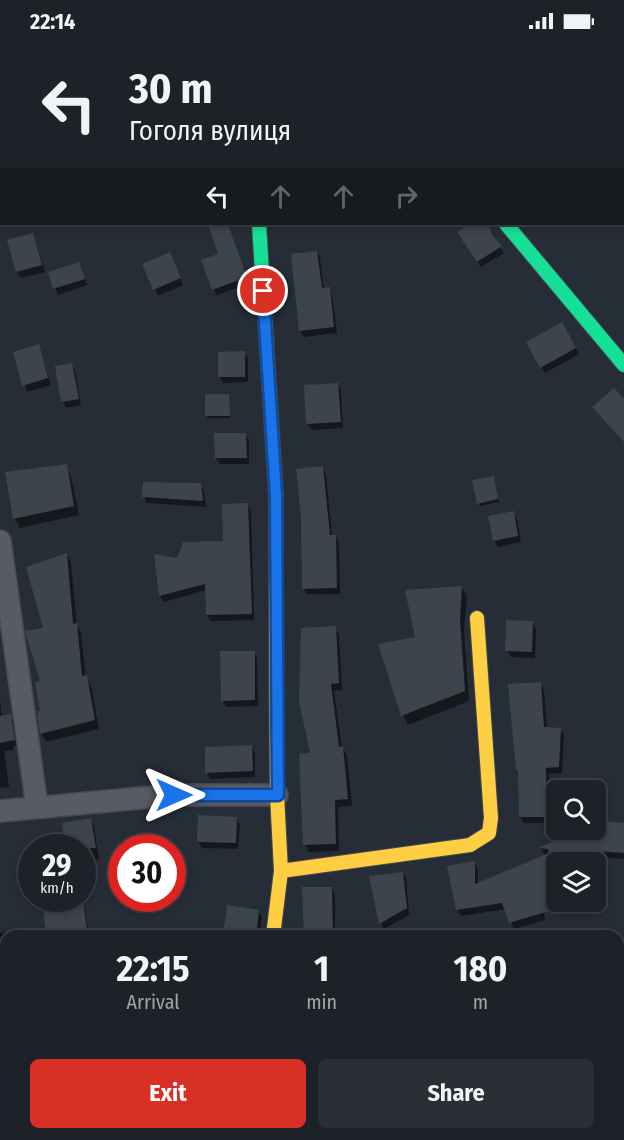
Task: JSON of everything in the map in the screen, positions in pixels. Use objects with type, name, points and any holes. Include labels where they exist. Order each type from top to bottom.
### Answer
[{"type":"street","points":[[259,225],[276,495],[278,795],[281,871],[274,930]]},
{"type":"street","points":[[507,225],[624,365]]},
{"type":"street","points":[[0,541],[37,807]]},
{"type":"street","points":[[281,871],[470,845],[489,833],[491,818],[477,618]]},
{"type":"street","points":[[0,811],[174,795],[278,795]]},
{"type":"building","points":[[208,225],[228,225],[245,271],[245,278],[212,290],[201,260],[218,254]]},
{"type":"building","points":[[469,225],[489,225],[492,235],[502,246],[477,262],[457,232]]},
{"type":"building","points":[[33,233],[42,265],[16,272],[7,240]]},
{"type":"building","points":[[317,251],[322,288],[330,287],[334,327],[299,331],[291,254]]},
{"type":"building","points":[[170,252],[181,278],[153,290],[142,264]]},
{"type":"building","points":[[79,262],[85,279],[53,289],[48,272]]},
{"type":"building","points":[[562,322],[576,348],[540,368],[526,342]]},
{"type":"building","points":[[39,344],[48,378],[22,386],[13,352]]},
{"type":"building","points":[[245,351],[245,377],[218,377],[218,352]]},
{"type":"building","points":[[72,363],[79,399],[61,402],[55,366]]},
{"type":"building","points":[[338,383],[341,422],[306,424],[304,385]]},
{"type":"building","points":[[614,388],[624,399],[624,442],[592,407]]},
{"type":"building","points":[[205,394],[229,394],[230,416],[205,416]]},
{"type":"building","points":[[214,433],[246,433],[247,458],[215,458]]},
{"type":"building","points":[[67,464],[74,506],[13,519],[5,472]]},
{"type":"building","points":[[323,466],[330,535],[336,535],[337,588],[302,589],[301,518],[296,469]]},
{"type":"building","points":[[494,476],[498,499],[477,504],[472,480]]},
{"type":"building","points":[[143,482],[201,483],[203,501],[142,497]]},
{"type":"building","points":[[248,503],[252,614],[206,615],[205,584],[159,596],[154,554],[177,558],[183,542],[223,541],[222,504]]},
{"type":"building","points":[[514,511],[518,536],[493,541],[488,516]]},
{"type":"building","points":[[67,553],[73,624],[77,623],[82,676],[87,675],[95,720],[40,734],[37,711],[40,711],[35,682],[40,681],[25,631],[43,628],[26,567]]},
{"type":"building","points":[[462,586],[460,619],[465,691],[401,716],[378,644],[415,637],[405,590]]},
{"type":"building","points":[[506,620],[533,621],[532,652],[505,651]]},
{"type":"building","points":[[336,626],[339,683],[331,684],[339,747],[343,746],[348,799],[335,800],[336,844],[303,845],[299,754],[310,753],[299,701],[301,628]]},
{"type":"building","points":[[220,651],[255,651],[255,700],[221,701]]},
{"type":"building","points":[[541,682],[544,727],[561,728],[559,767],[546,768],[546,817],[519,817],[518,770],[516,770],[508,684]]},
{"type":"building","points":[[11,714],[15,740],[0,743],[0,716]]},
{"type":"building","points":[[252,745],[253,771],[205,773],[205,747]]},
{"type":"building","points":[[198,815],[237,817],[236,843],[197,842]]},
{"type":"building","points":[[91,818],[94,834],[63,834],[62,823]]},
{"type":"building","points":[[606,821],[624,823],[624,853],[581,850],[582,852],[549,852],[548,849],[539,848],[555,840],[606,840]]},
{"type":"building","points":[[546,854],[546,912],[509,923],[502,903],[456,910],[447,866],[475,861],[475,884]]},
{"type":"building","points":[[403,872],[407,908],[379,924],[369,876]]},
{"type":"building","points":[[302,887],[332,887],[333,930],[304,930]]},
{"type":"building","points":[[227,905],[259,910],[257,930],[224,930]]},
{"type":"building","points":[[43,912],[84,912],[87,929],[45,930]]},
{"type":"traffic: fast","points":[[259,225],[276,495],[276,584]]},
{"type":"traffic: fast","points":[[507,225],[624,365]]},
{"type":"traffic: slow","points":[[274,930],[281,871],[277,795],[276,584]]},
{"type":"traffic: slow","points":[[281,871],[470,845],[489,833],[491,818],[477,618]]},
{"type":"route","points":[[174,795],[278,795],[276,495],[263,291]]}]
